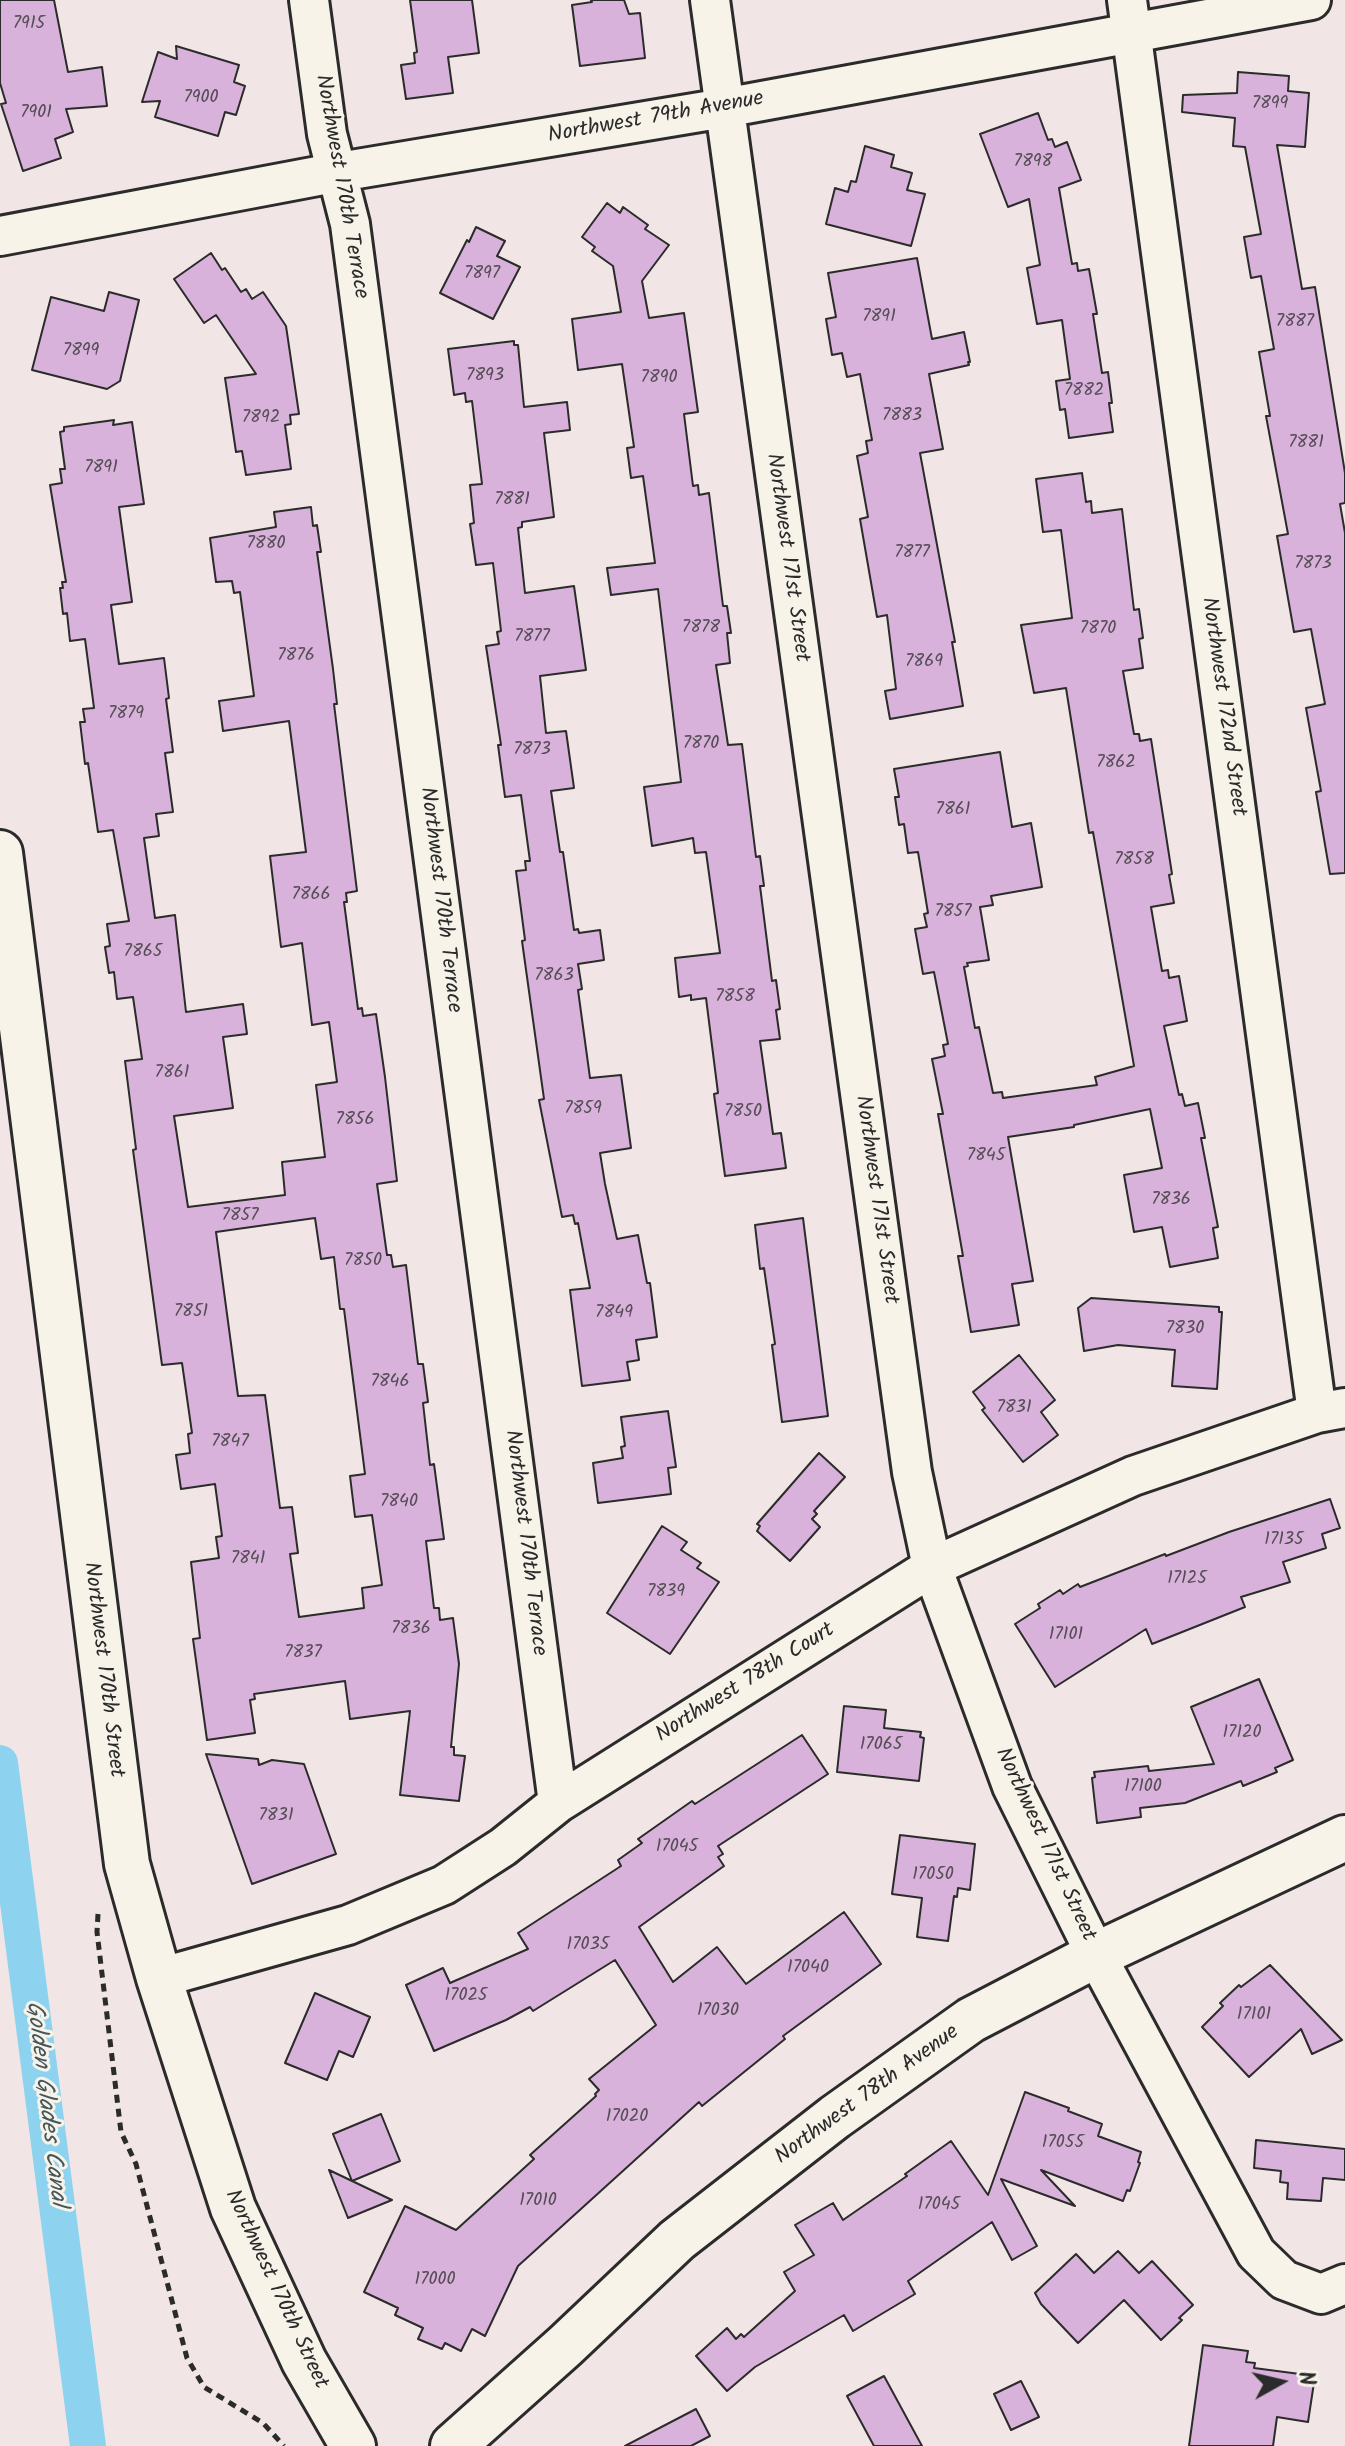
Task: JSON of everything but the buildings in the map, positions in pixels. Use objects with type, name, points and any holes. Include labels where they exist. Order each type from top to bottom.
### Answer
[{"type":"street","name":"Northwest 170th Terrace","points":[[309,0],[327,134],[339,172],[353,240],[558,1803]]},
{"type":"street","name":"Northwest 171st Street","points":[[710,0],[912,1472],[932,1567],[1012,1786],[1096,1955],[1256,2253],[1284,2280],[1333,2289]]},
{"type":"street","name":"Northwest 79th Avenue","points":[[0,236],[339,172],[724,108],[1129,16],[1311,0]]},
{"type":"street","name":"Northwest 172nd Street","points":[[1129,16],[1331,1411]]},
{"type":"street","name":"Northwest 170th Street","points":[[0,853],[127,1864],[159,1978],[233,2208],[304,2361],[353,2446]]},
{"type":"street","name":"Northwest 78th Court","points":[[159,1978],[348,1925],[444,1885],[503,1847],[558,1803],[932,1567],[1133,1476],[1331,1411]]},
{"type":"street","name":"Northwest 78th Avenue","points":[[453,2446],[677,2240],[835,2117],[971,2020],[1096,1955],[1345,1838]]},
{"type":"waterway","name":"Golden Glades Canal","points":[[0,1763],[88,2446]]}]
